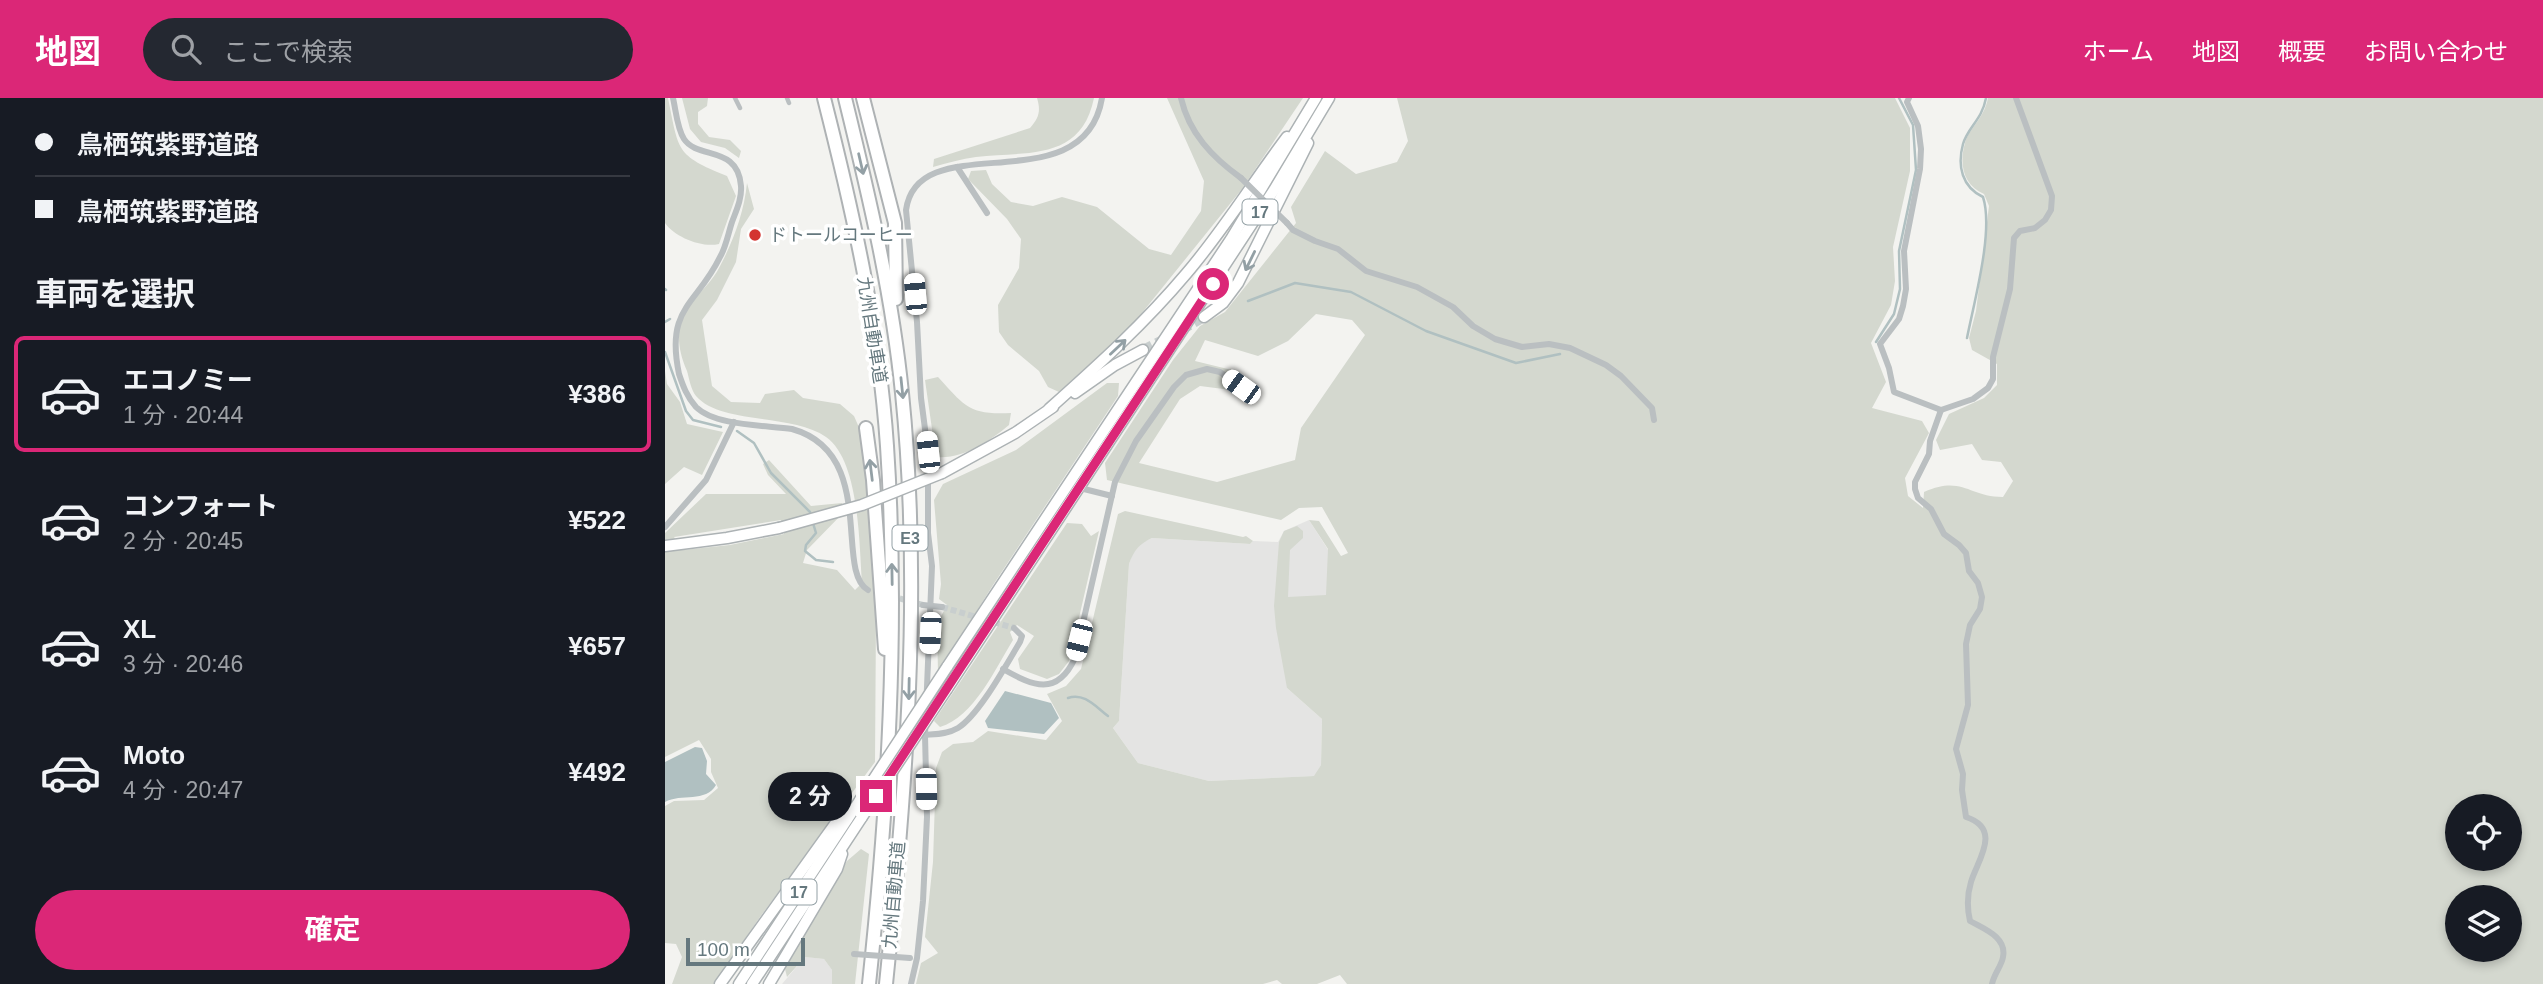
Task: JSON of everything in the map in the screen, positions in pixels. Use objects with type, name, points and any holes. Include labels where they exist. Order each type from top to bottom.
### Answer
[{"type":"highway","name":"九州自動車道","points":[[824,98],[860,252],[887,445],[893,624],[890,733],[869,984]]},
{"type":"highway","name":"九州自動車道","points":[[845,98],[882,254],[897,345],[907,445],[910,623],[908,710],[886,984]]},
{"type":"highway","points":[[863,98],[895,223],[897,345]]},
{"type":"highway","points":[[866,428],[873,480],[890,733]]},
{"type":"main road","name":"17","points":[[752,984],[1080,488],[1274,190],[1329,98]]},
{"type":"main road","name":"17","points":[[1049,409],[1122,345],[1188,272],[1232,216],[1315,100]]},
{"type":"main road","name":"17","points":[[739,984],[1231,239],[1315,100]]},
{"type":"main road","name":"17","points":[[1204,317],[1223,303],[1238,283],[1301,160],[1322,111]]},
{"type":"main road","name":"17","points":[[665,545],[779,528],[862,506],[942,473],[1015,433],[1143,350]]},
{"type":"main road","points":[[720,984],[835,824],[848,818]]},
{"type":"main road","points":[[769,984],[837,869],[848,837]]},
{"type":"street","points":[[673,98],[685,141],[725,158],[734,166],[741,188],[739,202],[720,258],[685,301],[676,316],[671,333],[675,365],[686,394],[710,417],[805,433],[829,450],[848,499],[855,573],[860,585],[868,590]]},
{"type":"street","points":[[735,98],[740,108]]},
{"type":"street","points":[[911,984],[923,901],[927,817],[925,735],[932,566],[928,533],[928,452],[921,398],[907,201],[917,185],[930,176],[957,167],[1056,155],[1078,144],[1094,125],[1102,98]]},
{"type":"street","points":[[1181,98],[1185,113],[1206,148],[1287,223],[1304,235],[1338,249],[1366,271],[1417,287],[1453,307],[1473,326],[1495,339],[1522,347],[1549,344],[1570,348],[1606,365],[1621,376],[1652,408],[1654,420]]},
{"type":"street","points":[[1909,98],[1907,103],[1918,125],[1921,149],[1918,185],[1904,251],[1906,289],[1899,319],[1880,344],[1894,392],[1941,410],[1973,399],[1988,388],[1993,379],[1993,356],[2010,289],[2014,238],[2020,231],[2035,228],[2051,210],[2052,196],[2016,98]]},
{"type":"street","points":[[957,167],[987,213]]},
{"type":"street","points":[[1003,669],[1028,684],[1039,685],[1052,684],[1070,671],[1112,496],[1120,471],[1136,441],[1174,387],[1186,375],[1207,369],[1220,372],[1241,387]]},
{"type":"street","points":[[1941,410],[1930,441],[1929,454],[1915,482],[1915,489],[1918,498],[1931,509],[1944,534],[1966,553],[1969,571],[1978,583],[1982,597],[1980,609],[1970,625],[1966,644],[1968,705],[1956,749],[1963,774],[1962,790],[1966,817],[1973,819],[1983,829],[1986,848],[1971,883],[1967,907],[1970,921],[1997,936],[2003,948],[2003,960],[1995,972],[1992,984]]},
{"type":"street","points":[[665,527],[706,480],[734,422]]},
{"type":"street","points":[[1080,488],[1112,496]]},
{"type":"street","points":[[923,606],[942,607]]},
{"type":"street","points":[[925,735],[941,734],[958,728],[972,715],[1022,636],[1014,628]]},
{"type":"street","points":[[854,954],[913,958]]},
{"type":"shaded area","points":[[665,98],[668,98],[682,149],[697,162],[727,176],[736,196],[719,244],[689,240],[675,233],[665,223]]},
{"type":"shaded area","points":[[682,98],[708,98],[707,106],[698,112],[698,124],[709,137],[730,140],[741,151],[739,158],[725,148],[701,142],[690,129]]},
{"type":"shaded area","points":[[1037,98],[1094,98],[1087,119],[1077,133],[1064,143],[1032,153],[976,157],[933,167],[934,159],[1030,128],[1038,114]]},
{"type":"shaded area","points":[[1167,98],[1303,98],[1242,189],[1129,329],[1059,392],[1048,387],[1039,371],[1008,345],[999,332],[998,305],[1019,268],[1021,239],[1007,219],[968,179],[971,171],[986,170],[992,184],[1011,202],[1033,206],[1062,197],[1097,207],[1149,249],[1171,255],[1201,211],[1204,181]]},
{"type":"shaded area","points":[[1397,98],[1895,98],[1910,128],[1910,171],[1893,247],[1895,281],[1891,305],[1871,343],[1886,382],[1872,408],[1922,421],[1929,433],[1905,478],[1908,496],[1923,508],[1924,492],[1937,487],[1957,486],[1981,494],[2003,497],[2013,481],[2001,462],[1982,460],[1972,444],[1940,450],[1936,440],[1949,414],[1984,398],[1997,385],[1997,364],[1972,350],[1969,338],[1976,311],[1989,206],[1984,194],[1967,179],[1962,159],[1967,138],[1988,98],[2543,98],[2543,984],[1347,984],[1340,975],[1317,984],[1282,984],[1277,980],[1263,984],[916,984],[921,963],[938,953],[925,937],[933,862],[936,768],[942,752],[953,744],[973,742],[988,731],[1046,740],[1062,721],[1047,694],[1066,686],[1081,669],[1118,514],[1125,511],[1246,536],[1253,541],[1250,544],[1152,538],[1140,545],[1133,555],[1129,564],[1119,721],[1113,728],[1138,763],[1209,781],[1314,776],[1321,765],[1322,719],[1287,688],[1274,606],[1279,542],[1284,531],[1297,526],[1303,531],[1303,538],[1290,550],[1288,597],[1326,595],[1328,549],[1309,520],[1319,521],[1341,556],[1348,553],[1322,507],[1299,508],[1281,520],[1107,480],[1105,463],[1173,360],[1200,326],[1225,312],[1296,223],[1291,207],[1325,151],[1356,174],[1397,162],[1408,141]],"holes":[[[1316,314],[1352,320],[1365,335],[1301,428],[1295,460],[1217,482],[1139,463],[1180,399],[1200,386],[1239,391],[1236,371],[1195,361],[1205,340],[1258,356],[1288,341]]]},
{"type":"shaded area","points":[[747,183],[754,209],[741,229],[736,262],[717,300],[702,320],[712,386],[731,402],[760,403],[765,394],[794,390],[803,398],[840,404],[854,416],[861,432],[868,488],[876,617],[875,762],[714,984],[672,984],[682,957],[676,944],[665,943],[665,806],[674,801],[704,800],[718,788],[711,772],[711,759],[699,740],[665,757],[665,533],[706,494],[786,494],[768,475],[763,464],[769,460],[811,506],[842,503],[844,512],[807,550],[803,563],[837,570],[855,590],[862,583],[856,505],[846,465],[837,449],[826,437],[812,430],[722,411],[707,405],[694,393],[682,356],[679,335],[681,320],[724,258],[737,227]],"holes":[[[781,520],[784,534],[730,545],[683,550],[674,537]]]},
{"type":"shaded area","points":[[665,371],[667,384],[680,402],[687,424],[723,432],[702,475],[684,467],[665,484]]},
{"type":"shaded area","points":[[938,377],[969,407],[985,412],[1011,413],[1009,425],[966,452],[956,456],[936,457],[925,380]]},
{"type":"shaded area","points":[[1107,383],[1119,383],[1118,396],[938,673],[937,624],[947,605],[939,599],[941,584],[934,500],[943,484],[1016,450]]},
{"type":"shaded area","points":[[1309,520],[1334,559],[1332,601],[1287,688],[1322,719],[1321,765],[1315,776],[1209,781],[1138,763],[1113,728],[1119,721],[1129,564],[1133,552],[1141,543],[1152,538],[1250,544],[1253,541],[1278,542],[1284,531]]},
{"type":"shaded area","points":[[1067,523],[1082,524],[1091,536],[1099,531],[1069,661],[1059,674],[1047,679],[1020,669],[1018,659],[1034,636],[1017,625],[1010,632],[1013,640],[983,691],[963,713],[940,727],[934,721]]},
{"type":"shaded area","points":[[1005,691],[1051,703],[1059,718],[1044,734],[988,728],[985,721]]},
{"type":"shaded area","points":[[695,747],[702,748],[707,761],[706,774],[716,785],[712,791],[700,796],[665,802],[665,762]]},
{"type":"shaded area","points":[[861,849],[869,854],[855,984],[832,984],[832,970],[824,959],[805,957],[787,977],[785,969],[847,861]]},
{"type":"shaded area","points":[[805,957],[824,959],[832,970],[832,984],[782,984]]},
{"type":"waterway","points":[[1876,342],[1894,314],[1900,289],[1899,251],[1916,170],[1913,125],[1899,98]]},
{"type":"waterway","points":[[1967,338],[1985,247],[1986,211],[1983,197],[1970,188],[1963,175],[1961,152],[1965,138],[1986,98]]},
{"type":"waterway","points":[[1248,301],[1295,283],[1351,292],[1426,331],[1516,363],[1560,354]]},
{"type":"waterway","points":[[665,322],[670,319]]},
{"type":"waterway","points":[[665,352],[686,411],[693,420],[721,427]]},
{"type":"waterway","points":[[737,431],[754,443],[771,473],[810,512],[811,517]]},
{"type":"waterway","points":[[813,523],[816,533],[806,545],[805,551],[816,560],[833,562]]},
{"type":"waterway","points":[[1068,698],[1085,699],[1108,716]]},
{"type":"tunnel","points":[[1181,330],[1204,317]]},
{"type":"tunnel","points":[[1143,350],[1167,338]]},
{"type":"tunnel","points":[[891,596],[923,605]]},
{"type":"tunnel","points":[[942,607],[1014,628]]},
{"type":"place","name":"ドトールコーヒー","points":[[755,235]]},
{"type":"route","points":[[876,796],[1213,284]]}]
